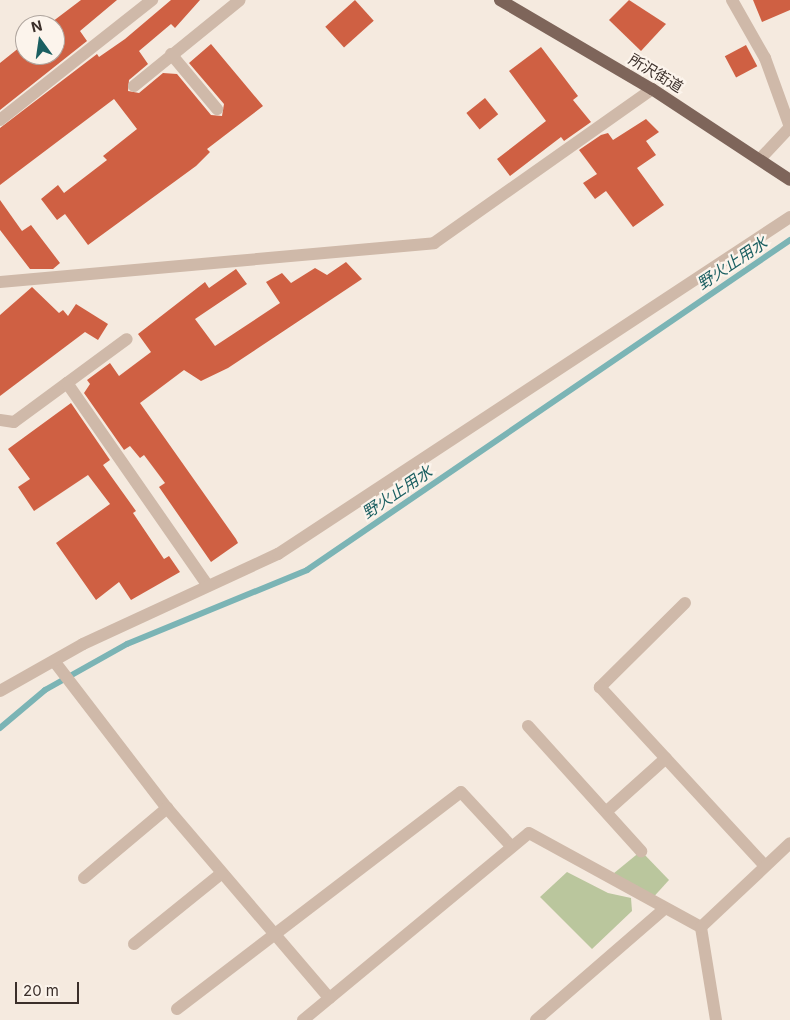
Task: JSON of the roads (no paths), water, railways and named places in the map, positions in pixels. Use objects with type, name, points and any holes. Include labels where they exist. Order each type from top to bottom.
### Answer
[{"type":"main road","name":"所沢街道","points":[[500,0],[652,88],[761,158],[790,180]]},
{"type":"street","points":[[0,120],[152,0]]},
{"type":"street","points":[[134,86],[171,54],[240,0]]},
{"type":"street","points":[[732,0],[766,58],[790,127],[761,158]]},
{"type":"street","points":[[171,54],[217,108]]},
{"type":"street","points":[[0,294],[5,283],[434,243],[652,88]]},
{"type":"street","points":[[0,691],[57,665],[208,586],[278,554],[790,217]]},
{"type":"street","points":[[0,420],[14,422],[127,339]]},
{"type":"street","points":[[66,383],[208,586]]},
{"type":"street","points":[[685,603],[600,687],[765,866]]},
{"type":"street","points":[[57,665],[167,808],[329,998]]},
{"type":"street","points":[[528,726],[607,811],[641,851]]},
{"type":"street","points":[[607,811],[666,758]]},
{"type":"street","points":[[177,1009],[461,792],[511,846]]},
{"type":"street","points":[[84,878],[167,808]]},
{"type":"street","points":[[302,1020],[529,833],[663,910],[701,927]]},
{"type":"street","points":[[701,927],[790,843]]},
{"type":"street","points":[[134,944],[222,873]]},
{"type":"street","points":[[536,1020],[663,910]]},
{"type":"street","points":[[701,927],[716,1020]]},
{"type":"waterway","name":"野火止用水","points":[[0,728],[45,690],[127,644],[307,570],[790,240]]}]
